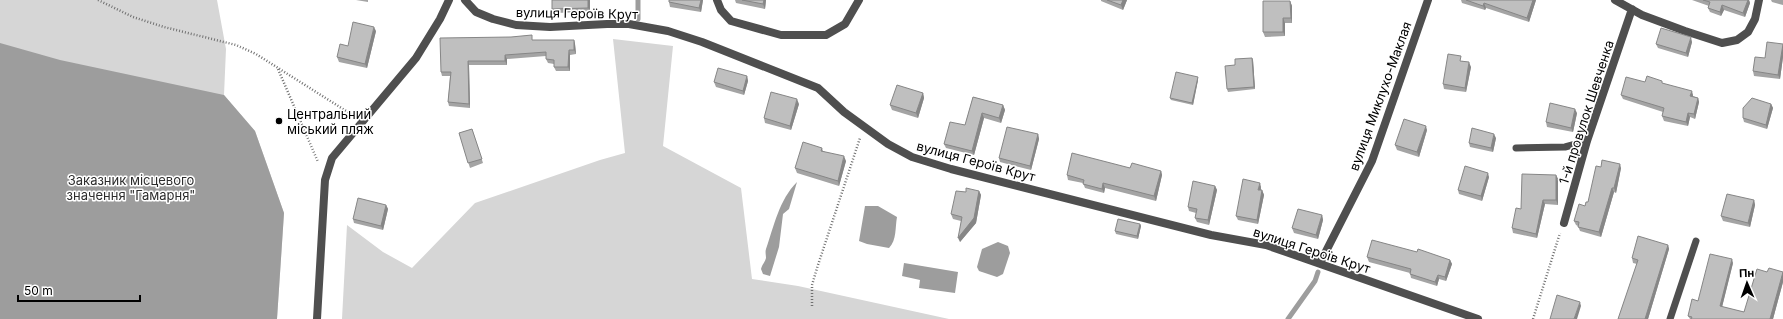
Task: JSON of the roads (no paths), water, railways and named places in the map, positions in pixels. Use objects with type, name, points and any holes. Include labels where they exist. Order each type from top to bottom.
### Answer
[{"type":"street","points":[[317,319],[325,180],[332,158],[416,58],[440,19],[449,0]]},
{"type":"street","name":"вулиця Героїв Крут","points":[[465,0],[476,12],[493,19],[516,25],[550,27],[629,24],[668,31],[702,42],[818,88],[863,127],[888,144],[912,157],[944,167],[1211,235],[1260,243],[1478,319]]},
{"type":"street","points":[[717,0],[721,10],[731,21],[781,35],[826,35],[845,24],[859,0]]},
{"type":"street","name":"вулиця Миклухо-Маклая","points":[[1320,263],[1372,161],[1428,0]]},
{"type":"street","points":[[1615,0],[1642,16],[1716,41],[1730,43],[1744,37],[1748,32],[1755,19],[1759,0]]},
{"type":"street","name":"1-й провулок Шевченка","points":[[1564,223],[1587,141],[1632,9]]},
{"type":"lane","points":[[1516,148],[1565,147],[1587,141]]},
{"type":"lane","points":[[1670,319],[1696,241]]},
{"type":"waterway","points":[[638,0],[638,19]]},
{"type":"waterway","points":[[1288,319],[1315,281],[1318,272]]},
{"type":"place","name":"Центральний міський пляж","points":[[279,121]]},
{"type":"park label","name":"Заказник місцевого значення \"Гамарня\"","points":[[131,188]]}]
